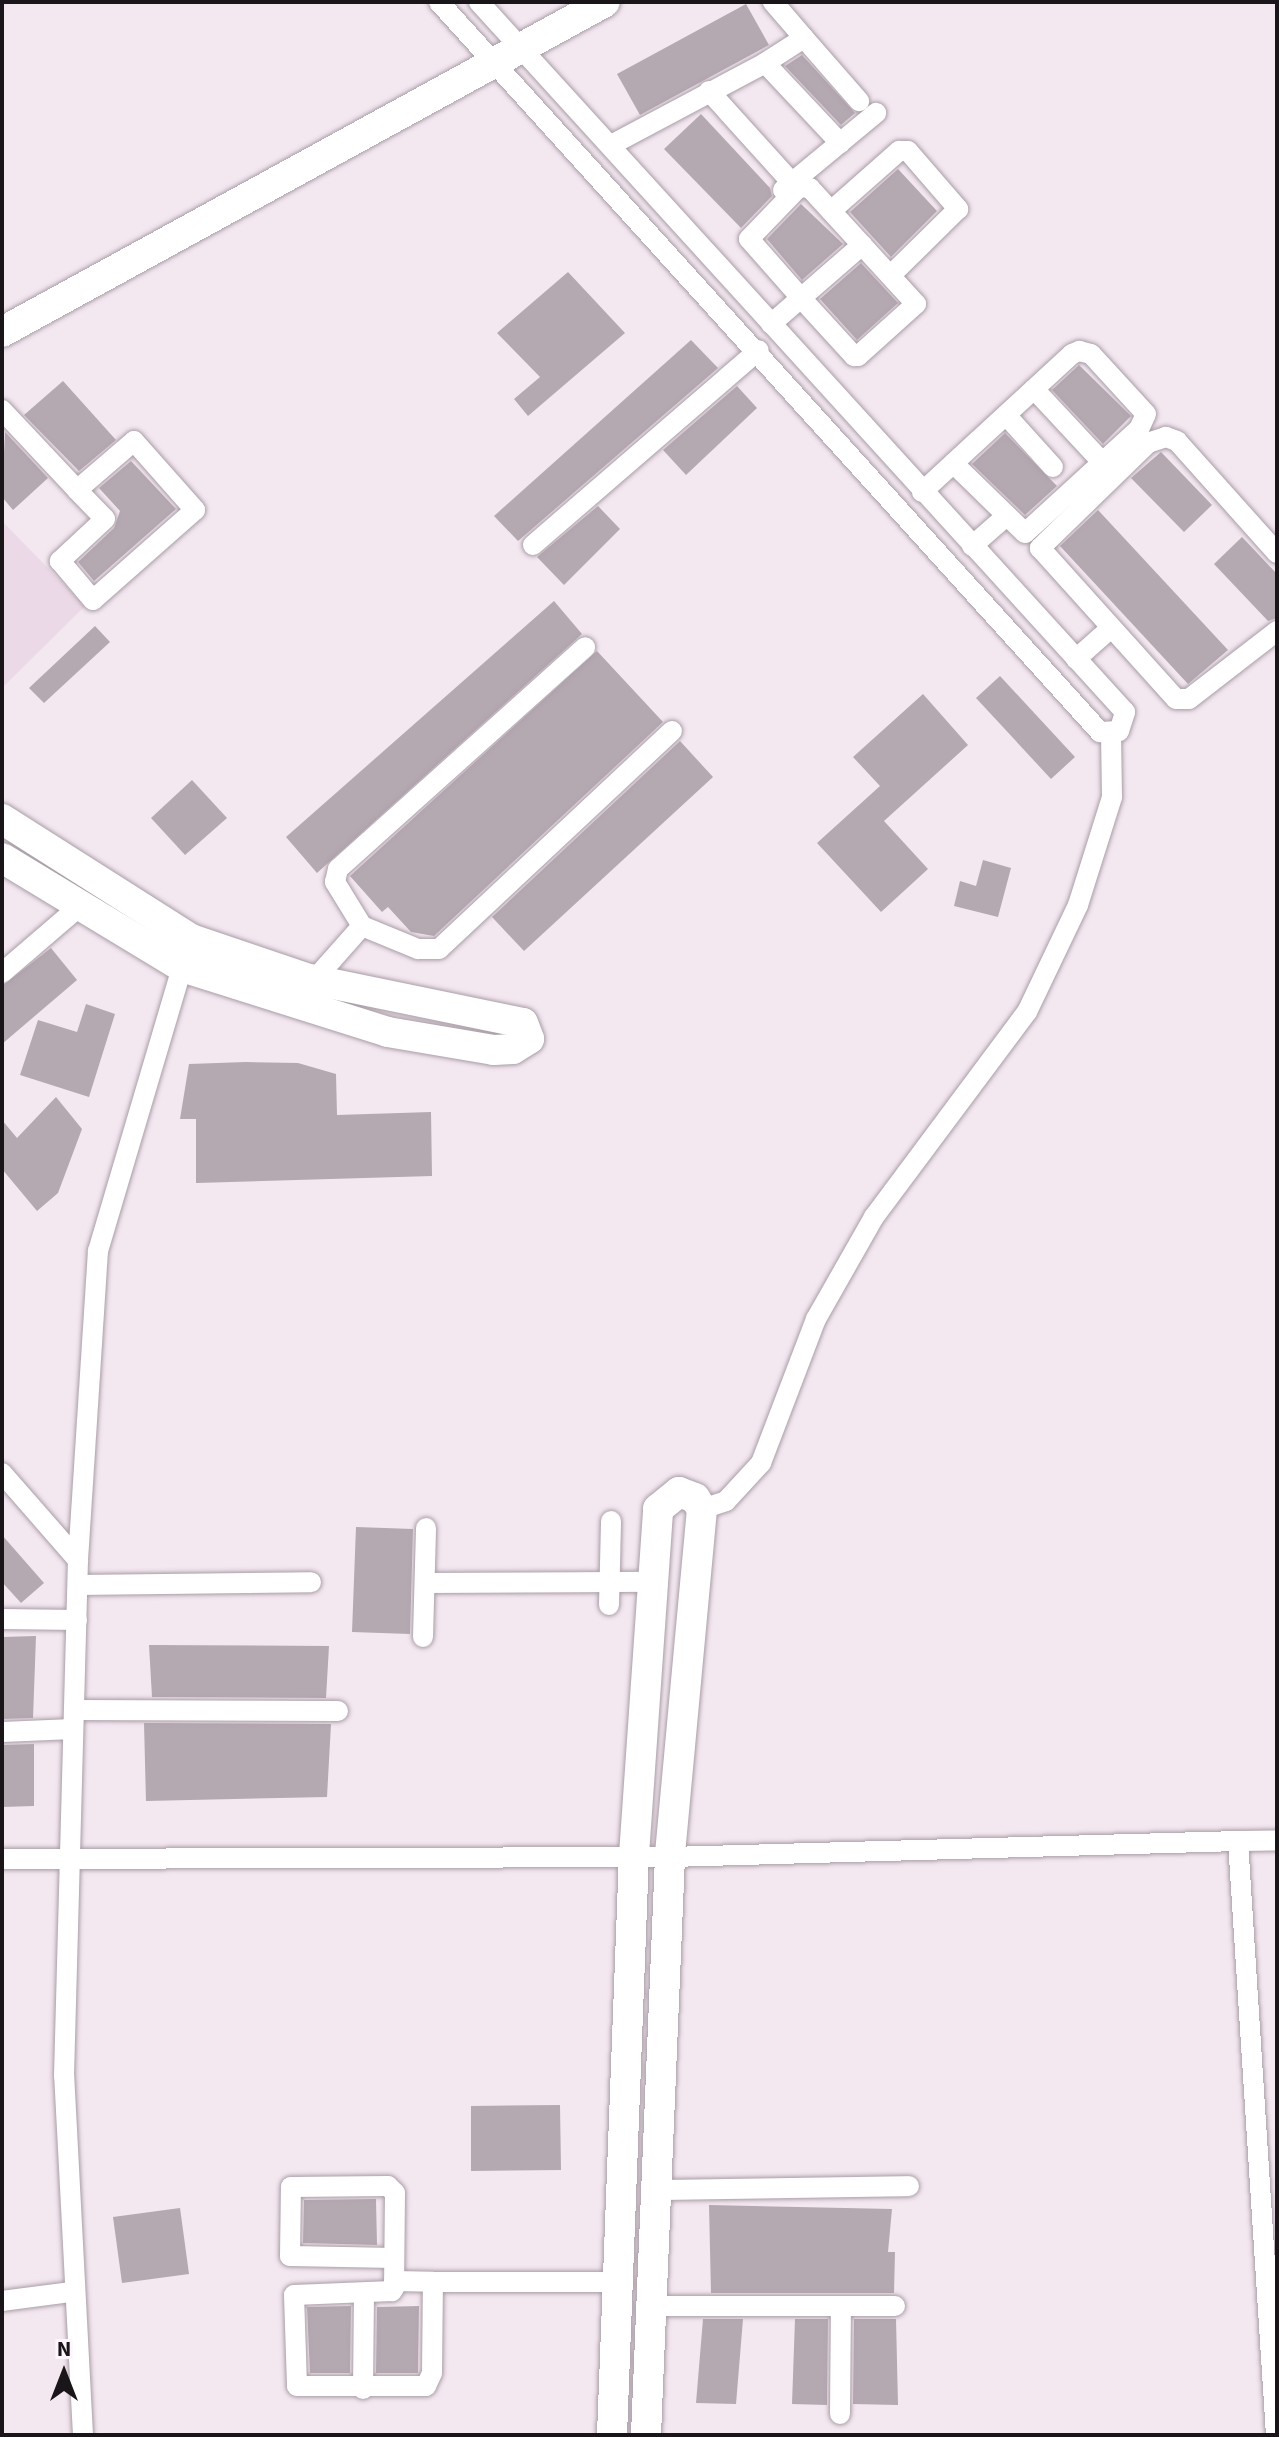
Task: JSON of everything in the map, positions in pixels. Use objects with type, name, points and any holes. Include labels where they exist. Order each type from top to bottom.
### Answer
[{"type":"street","points":[[439,2],[508,56],[611,145],[922,492],[1125,712],[1122,728],[1111,734],[1100,732],[759,350],[508,56],[479,2]]},
{"type":"street","points":[[2,332],[605,2]]},
{"type":"street","points":[[752,216],[840,143],[868,107],[773,2]]},
{"type":"street","points":[[611,145],[765,63],[804,38]]},
{"type":"street","points":[[765,63],[840,143]]},
{"type":"street","points":[[709,91],[792,183]]},
{"type":"street","points":[[831,211],[899,151],[908,151],[958,209],[890,276]]},
{"type":"street","points":[[799,187],[810,188],[831,211],[915,307],[858,356],[801,298],[749,233],[799,187]]},
{"type":"street","points":[[771,324],[862,245]]},
{"type":"street","points":[[533,545],[759,350]]},
{"type":"street","points":[[922,492],[953,463],[1072,354],[1091,354],[1146,418],[1103,463],[1025,533],[1004,518],[953,463]]},
{"type":"street","points":[[1034,389],[1103,463]]},
{"type":"street","points":[[2,410],[77,490],[105,519],[60,563],[93,600],[195,510],[134,441],[77,490]]},
{"type":"street","points":[[1006,415],[1053,467]]},
{"type":"street","points":[[1277,553],[1177,441],[1158,438],[1040,545],[1111,628],[1183,700],[1277,631]]},
{"type":"street","points":[[972,546],[1004,518]]},
{"type":"street","points":[[1076,659],[1111,628]]},
{"type":"street","points":[[585,647],[338,869],[335,882],[362,926],[418,949],[439,949],[672,731]]},
{"type":"street","points":[[702,1509],[726,1501],[761,1463],[816,1319],[874,1217],[1027,1012],[1078,905],[1112,797],[1111,734]]},
{"type":"street","points":[[2,819],[186,953],[523,1023],[530,1033],[522,1045],[494,1050],[303,1009],[80,906],[2,858]]},
{"type":"street","points":[[2,973],[80,906]]},
{"type":"street","points":[[303,1009],[309,979],[362,926]]},
{"type":"street","points":[[83,2435],[71,2292],[64,2076],[78,1560],[98,1251],[186,953]]},
{"type":"street","points":[[2,1473],[78,1560]]},
{"type":"street","points":[[612,2435],[634,1855],[658,1509],[679,1492],[695,1498],[702,1509],[670,1857],[646,2435]]},
{"type":"street","points":[[609,1605],[611,1521]]},
{"type":"street","points":[[423,1637],[426,1528]]},
{"type":"street","points":[[78,1585],[311,1582]]},
{"type":"street","points":[[425,1583],[653,1582]]},
{"type":"street","points":[[2,1619],[77,1620]]},
{"type":"street","points":[[2,1732],[74,1719],[338,1711]]},
{"type":"street","points":[[2,1859],[670,1857],[1277,1840]]},
{"type":"street","points":[[1238,1841],[1272,2295],[1276,2435]]},
{"type":"street","points":[[394,2258],[290,2256],[291,2187],[388,2186],[395,2193],[394,2281],[389,2293],[298,2292],[293,2300],[294,2382],[303,2388],[416,2389],[431,2382],[433,2282]]},
{"type":"street","points":[[657,2190],[909,2186]]},
{"type":"street","points":[[394,2281],[618,2282]]},
{"type":"street","points":[[2,2301],[71,2292]]},
{"type":"street","points":[[363,2389],[364,2293]]},
{"type":"street","points":[[653,2306],[895,2306]]},
{"type":"street","points":[[840,2414],[841,2306]]},
{"type":"shaded area","points":[[2,521],[85,606],[2,688]]},
{"type":"building","points":[[746,4],[769,45],[640,115],[617,74]]},
{"type":"building","points":[[802,55],[855,113],[841,125],[785,66]]},
{"type":"building","points":[[701,114],[770,188],[772,196],[741,228],[664,149]]},
{"type":"building","points":[[898,169],[937,211],[891,257],[850,212]]},
{"type":"building","points":[[801,204],[843,244],[802,280],[767,239]]},
{"type":"building","points":[[861,263],[898,303],[857,340],[820,299]]},
{"type":"building","points":[[568,272],[625,333],[528,416],[514,399],[540,377],[497,333]]},
{"type":"building","points":[[691,340],[718,368],[518,541],[494,516]]},
{"type":"building","points":[[1079,365],[1131,416],[1103,444],[1052,390]]},
{"type":"building","points":[[63,381],[116,440],[79,471],[24,415]]},
{"type":"building","points":[[737,386],[757,408],[686,475],[663,450]]},
{"type":"building","points":[[5,432],[48,478],[13,510],[2,497]]},
{"type":"building","points":[[1005,433],[1057,486],[1025,515],[972,464]]},
{"type":"building","points":[[1161,452],[1212,505],[1184,532],[1131,478]]},
{"type":"building","points":[[131,461],[176,509],[94,581],[78,562],[114,528],[120,511],[99,488]]},
{"type":"building","points":[[598,506],[620,529],[564,585],[537,557]]},
{"type":"building","points":[[1098,510],[1228,650],[1188,684],[1060,546]]},
{"type":"building","points":[[1242,537],[1277,574],[1277,618],[1268,621],[1214,564]]},
{"type":"building","points":[[554,601],[582,634],[317,873],[286,837]]},
{"type":"building","points":[[95,626],[110,642],[44,703],[29,688]]},
{"type":"building","points":[[597,651],[663,722],[434,936],[411,932],[388,907],[382,912],[350,876]]},
{"type":"building","points":[[1000,676],[1075,757],[1051,779],[976,698]]},
{"type":"building","points":[[923,694],[968,745],[884,821],[928,869],[881,912],[817,843],[880,786],[853,757]]},
{"type":"building","points":[[680,741],[713,777],[524,951],[492,917]]},
{"type":"building","points":[[192,780],[227,818],[185,855],[151,818]]},
{"type":"building","points":[[983,860],[1011,868],[998,917],[954,906],[960,881],[976,886]]},
{"type":"building","points":[[51,948],[77,980],[2,1044],[2,986]]},
{"type":"building","points":[[86,1004],[115,1014],[89,1097],[20,1075],[38,1020],[77,1032]]},
{"type":"building","points":[[298,1063],[336,1074],[337,1115],[431,1112],[432,1176],[196,1183],[196,1119],[180,1119],[189,1064]]},
{"type":"building","points":[[56,1097],[82,1129],[58,1193],[37,1211],[2,1169],[2,1120],[17,1138]]},
{"type":"building","points":[[356,1527],[413,1529],[410,1634],[352,1632]]},
{"type":"building","points":[[2,1535],[44,1583],[21,1603],[2,1582]]},
{"type":"building","points":[[36,1636],[33,1718],[2,1719],[2,1637]]},
{"type":"building","points":[[149,1645],[329,1646],[326,1698],[152,1697]]},
{"type":"building","points":[[144,1723],[331,1724],[327,1797],[146,1801]]},
{"type":"building","points":[[34,1744],[34,1806],[2,1807],[2,1745]]},
{"type":"building","points":[[560,2105],[561,2170],[471,2171],[471,2106]]},
{"type":"building","points":[[376,2199],[377,2245],[303,2243],[304,2200]]},
{"type":"building","points":[[709,2205],[892,2209],[888,2252],[895,2252],[894,2293],[711,2293]]},
{"type":"building","points":[[180,2208],[189,2274],[122,2283],[113,2217]]},
{"type":"building","points":[[351,2306],[350,2373],[310,2373],[307,2307]]},
{"type":"building","points":[[419,2306],[418,2373],[376,2373],[377,2307]]},
{"type":"building","points":[[703,2319],[743,2319],[736,2404],[696,2403]]},
{"type":"building","points":[[795,2319],[828,2319],[827,2405],[792,2404]]},
{"type":"building","points":[[854,2319],[896,2319],[898,2405],[853,2404]]}]
